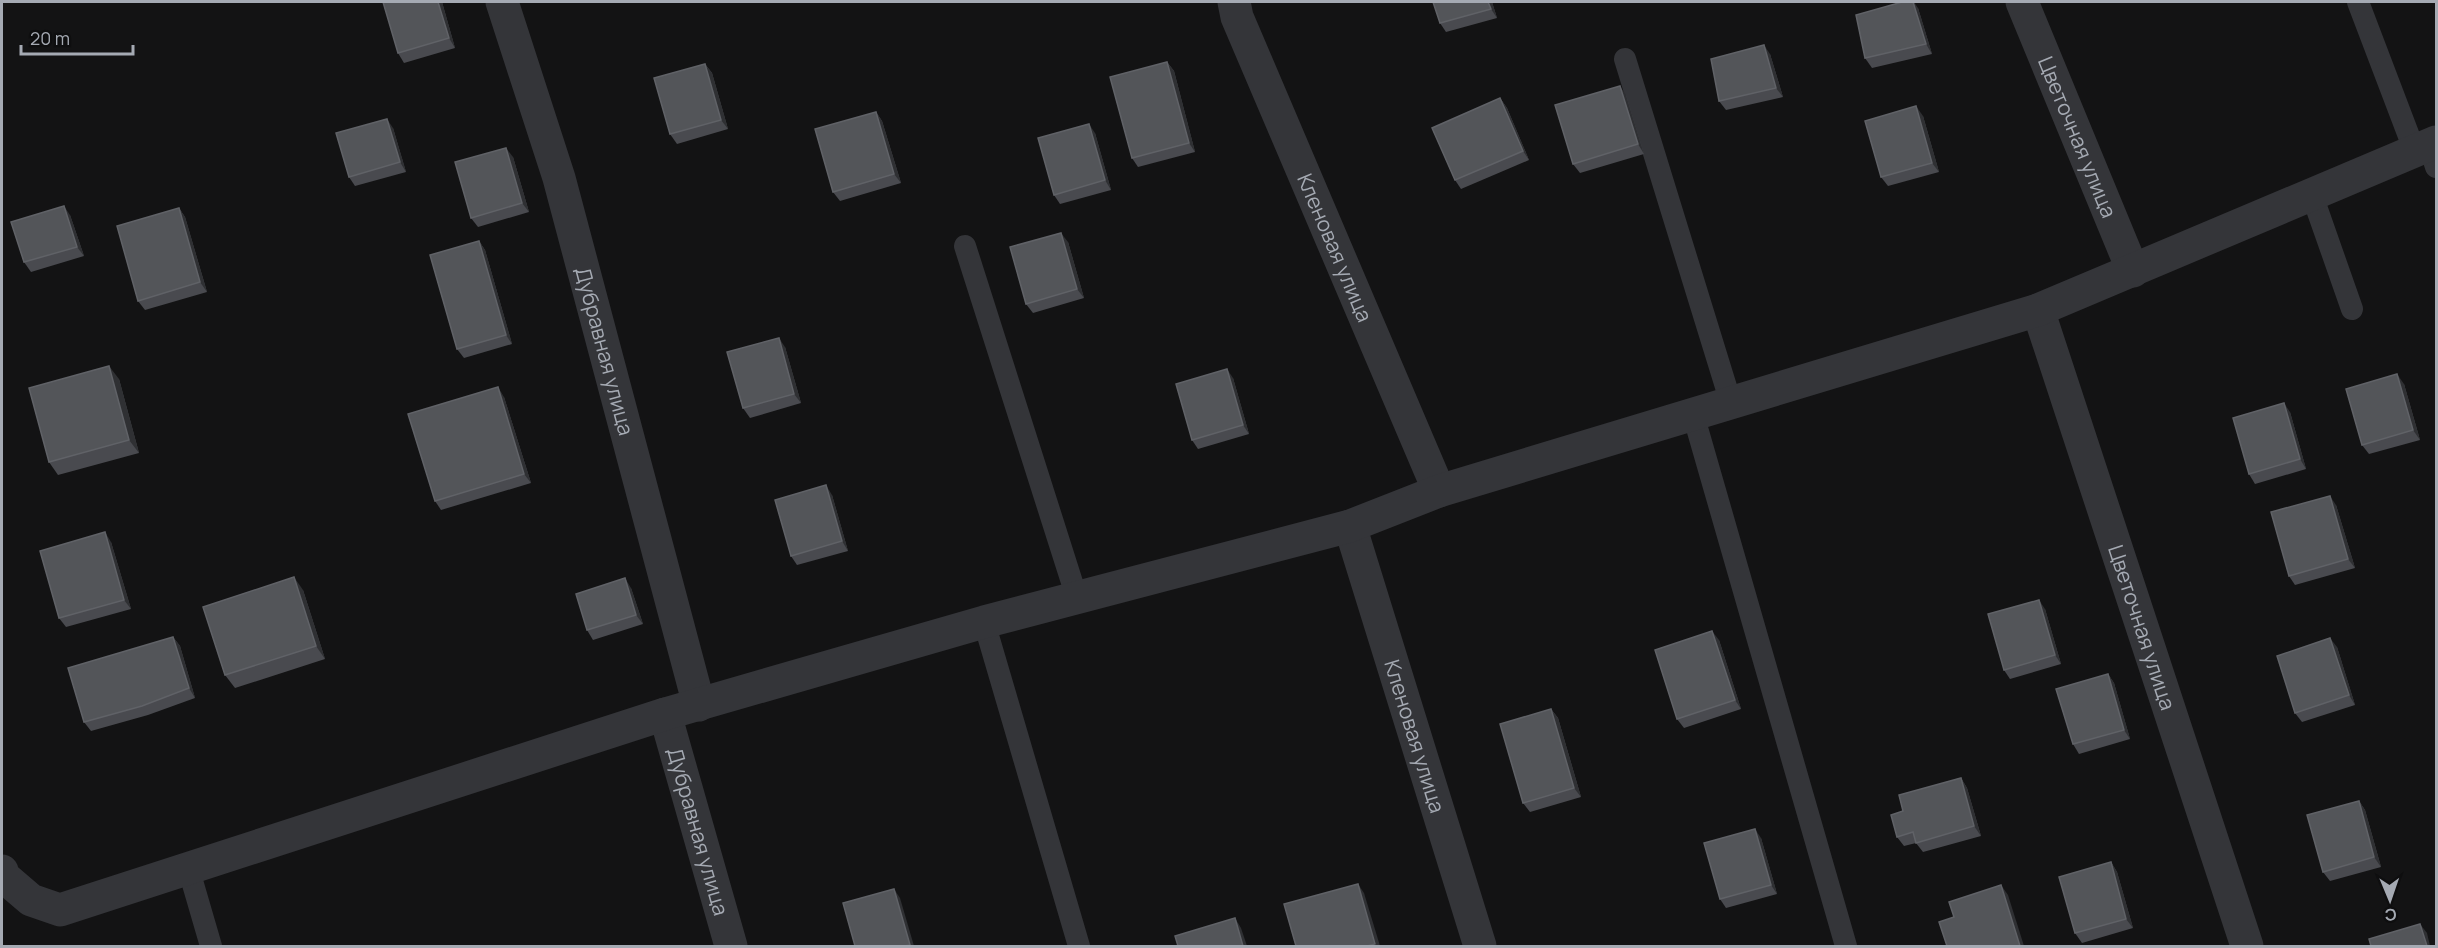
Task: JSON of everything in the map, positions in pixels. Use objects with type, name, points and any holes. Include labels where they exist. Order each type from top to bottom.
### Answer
[{"type":"street","name":"Дубравная улица","points":[[502,2],[559,178],[699,705]]},
{"type":"street","name":"Кленовая улица","points":[[1234,2],[1242,28],[1440,491]]},
{"type":"street","name":"Цветочная улица","points":[[2022,2],[2133,271]]},
{"type":"street","points":[[2,872],[3,876],[31,900],[60,910],[665,714],[984,622],[1350,526],[1440,491],[2038,309],[2312,195],[2429,151]]},
{"type":"street","name":"Цветочная улица","points":[[2038,309],[2247,946]]},
{"type":"street","name":"Кленовая улица","points":[[1350,526],[1480,946]]},
{"type":"street","name":"Дубравная улица","points":[[665,714],[731,946]]},
{"type":"lane","points":[[2358,2],[2429,151]]},
{"type":"lane","points":[[1625,59],[1731,403]]},
{"type":"lane","points":[[2312,195],[2352,309]]},
{"type":"lane","points":[[965,246],[1077,598]]},
{"type":"lane","points":[[1693,414],[1846,946]]},
{"type":"lane","points":[[984,622],[1080,946]]},
{"type":"lane","points":[[188,867],[211,946]]},
{"type":"building","points":[[383,2],[438,2],[449,38],[398,53]]},
{"type":"building","points":[[1433,2],[1488,2],[1491,9],[1440,23]]},
{"type":"building","points":[[1902,2],[1913,2],[1926,44],[1865,58],[1856,15]]},
{"type":"building","points":[[1764,45],[1776,88],[1719,101],[1711,59]]},
{"type":"building","points":[[1167,62],[1189,143],[1132,158],[1110,77]]},
{"type":"building","points":[[705,64],[721,120],[670,134],[654,78]]},
{"type":"building","points":[[1620,86],[1638,144],[1573,164],[1555,105]]},
{"type":"building","points":[[1500,98],[1523,151],[1455,180],[1432,128]]},
{"type":"building","points":[[1916,106],[1932,163],[1881,177],[1865,121]]},
{"type":"building","points":[[876,112],[894,174],[833,192],[815,129]]},
{"type":"building","points":[[387,119],[400,162],[349,177],[336,133]]},
{"type":"building","points":[[1089,124],[1105,180],[1054,195],[1038,138]]},
{"type":"building","points":[[506,148],[522,203],[471,218],[455,162]]},
{"type":"building","points":[[64,206],[77,247],[24,262],[11,222]]},
{"type":"building","points":[[179,208],[200,282],[138,301],[117,226]]},
{"type":"building","points":[[1061,233],[1077,289],[1026,304],[1010,247]]},
{"type":"building","points":[[479,241],[506,335],[457,349],[430,255]]},
{"type":"building","points":[[779,338],[794,394],[743,408],[727,352]]},
{"type":"building","points":[[109,366],[129,440],[49,462],[29,388]]},
{"type":"building","points":[[1227,369],[1243,425],[1192,440],[1176,384]]},
{"type":"building","points":[[2397,374],[2413,430],[2362,445],[2346,389]]},
{"type":"building","points":[[498,387],[524,474],[435,501],[408,414]]},
{"type":"building","points":[[2284,403],[2300,459],[2249,474],[2233,418]]},
{"type":"building","points":[[826,485],[842,541],[791,556],[775,500]]},
{"type":"building","points":[[2330,496],[2348,559],[2289,576],[2271,512]]},
{"type":"building","points":[[105,532],[124,600],[59,618],[40,551]]},
{"type":"building","points":[[294,577],[316,646],[225,675],[203,607]]},
{"type":"building","points":[[625,578],[636,615],[587,630],[576,594]]},
{"type":"building","points":[[2039,600],[2055,655],[2004,670],[1988,614]]},
{"type":"building","points":[[1712,631],[1735,700],[1677,719],[1655,650]]},
{"type":"building","points":[[173,637],[189,688],[142,706],[84,722],[68,668]]},
{"type":"building","points":[[2330,638],[2349,695],[2295,713],[2277,656]]},
{"type":"building","points":[[2108,674],[2124,730],[2073,744],[2056,689]]},
{"type":"building","points":[[1551,709],[1574,788],[1523,803],[1500,724]]},
{"type":"building","points":[[1961,778],[1974,826],[1916,843],[1913,832],[1897,837],[1891,815],[1903,811],[1899,795]]},
{"type":"building","points":[[2359,801],[2374,857],[2323,872],[2307,815]]},
{"type":"building","points":[[1755,829],[1771,885],[1720,899],[1704,843]]},
{"type":"building","points":[[2111,862],[2126,919],[2075,933],[2059,877]]},
{"type":"building","points":[[1358,884],[1375,944],[1296,946],[1284,904]]},
{"type":"building","points":[[2001,885],[2020,946],[1947,946],[1939,922],[1954,917],[1949,902]]},
{"type":"building","points":[[894,889],[910,945],[855,946],[843,903]]},
{"type":"building","points":[[1235,918],[1243,946],[1178,946],[1175,936]]},
{"type":"building","points":[[2420,924],[2427,946],[2371,946],[2369,939]]}]
